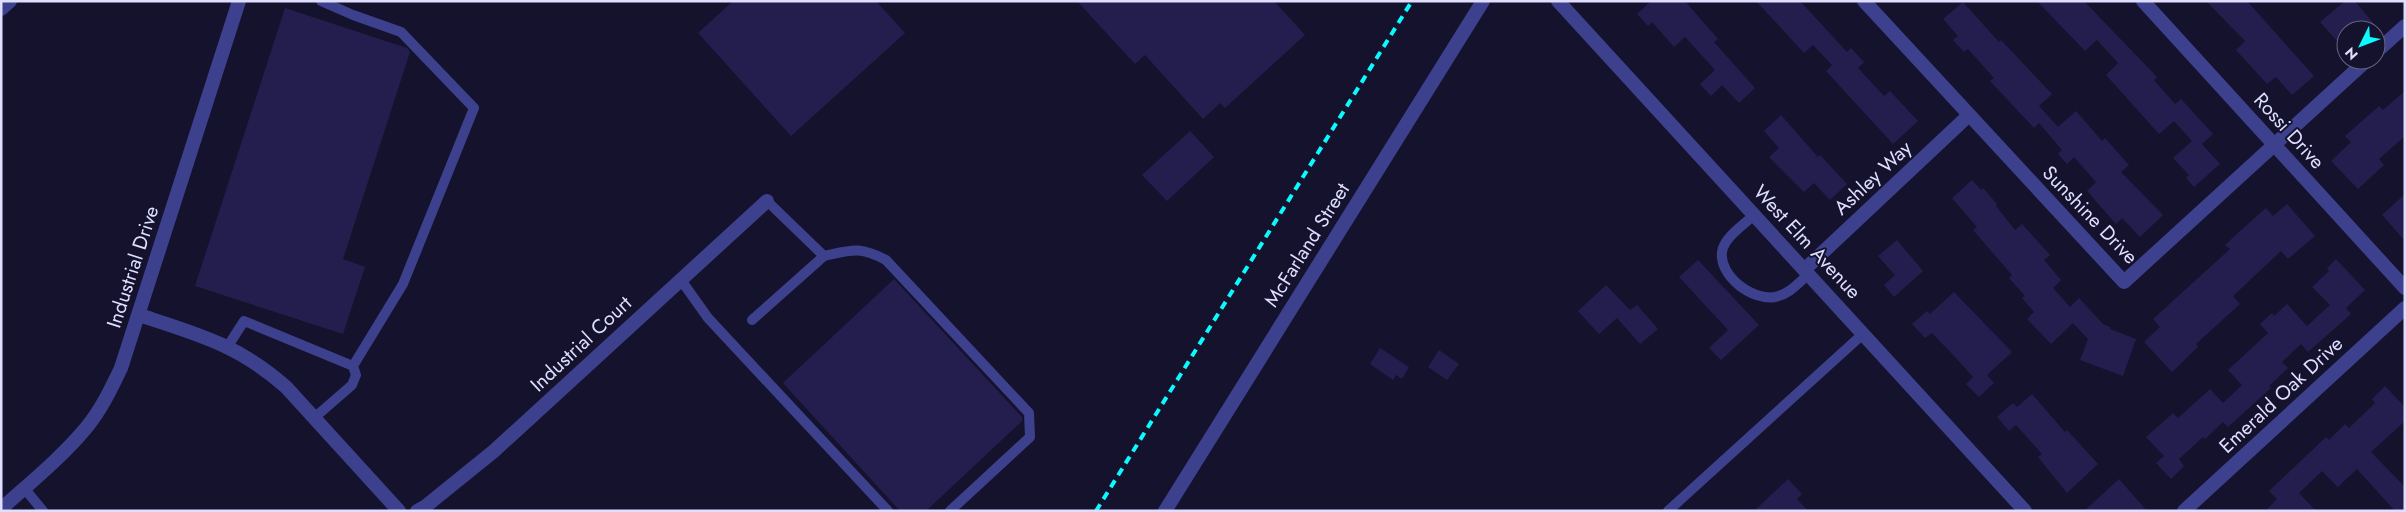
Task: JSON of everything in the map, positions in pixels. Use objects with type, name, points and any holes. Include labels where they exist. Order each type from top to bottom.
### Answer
[{"type":"street","points":[[1,9],[10,1]]},
{"type":"street","name":"Industrial Drive","points":[[1,509],[87,428],[105,401],[121,368],[239,1]]},
{"type":"street","name":"McFarland Street","points":[[1165,511],[1483,1]]},
{"type":"street","name":"West Elm Avenue","points":[[1558,1],[2025,511]]},
{"type":"street","name":"Sunshine Drive","points":[[1864,1],[1968,116],[2124,282],[2356,70]]},
{"type":"street","name":"Rossi Drive","points":[[2143,1],[2405,288]]},
{"type":"street","points":[[2386,43],[2405,26]]},
{"type":"street","name":"Ashley Way","points":[[1807,271],[1968,116]]},
{"type":"street","name":"Industrial Court","points":[[417,511],[426,506],[494,451],[767,200]]},
{"type":"street","name":"Emerald Oak Drive","points":[[2184,511],[2405,308]]},
{"type":"street","points":[[139,315],[211,338],[228,346],[265,369],[314,418],[399,511]]},
{"type":"lane","points":[[321,1],[352,15],[401,32],[474,108],[402,284],[353,366]]},
{"type":"lane","points":[[767,200],[824,256]]},
{"type":"lane","points":[[1755,214],[1728,240],[1722,251],[1724,267],[1735,280],[1746,290],[1762,297],[1774,297],[1789,292],[1807,271]]},
{"type":"lane","points":[[752,320],[824,256],[853,250],[868,250],[886,260],[1029,413],[1032,426],[1030,437],[950,511]]},
{"type":"lane","points":[[681,280],[708,318],[888,511]]},
{"type":"lane","points":[[228,346],[244,321],[353,366],[356,375],[352,385],[314,418]]},
{"type":"lane","points":[[1668,511],[1864,333]]},
{"type":"lane","points":[[24,488],[43,511]]},
{"type":"building","points":[[733,1],[876,1],[905,33],[791,136],[698,33]]},
{"type":"building","points":[[1077,1],[1274,1],[1305,35],[1225,108],[1220,103],[1203,119],[1145,55],[1135,64]]},
{"type":"building","points":[[1651,1],[1685,1],[1718,39],[1714,42],[1755,88],[1739,103],[1722,85],[1711,96],[1700,84],[1715,70],[1685,37],[1674,47],[1652,22],[1648,26],[1637,14]]},
{"type":"building","points":[[1756,1],[1800,1],[1847,52],[1851,48],[1864,62],[1858,68],[1884,96],[1890,91],[1918,121],[1893,144],[1826,71],[1832,65],[1813,45],[1804,53]]},
{"type":"building","points":[[2037,1],[2084,1],[2157,77],[2154,80],[2175,104],[2181,99],[2213,134],[2202,144],[2220,164],[2194,187],[2186,178],[2189,175],[2173,158],[2192,141],[2174,121],[2159,134],[2106,75],[2118,63],[2097,40],[2085,51]]},
{"type":"building","points":[[2206,1],[2247,1],[2314,76],[2292,95],[2276,77],[2267,84],[2236,50],[2245,41]]},
{"type":"building","points":[[2345,1],[2355,1],[2371,20],[2336,20],[2336,40],[2320,22]]},
{"type":"building","points":[[1963,2],[1999,42],[2001,40],[2052,94],[2039,106],[2058,127],[2076,111],[2102,141],[2105,138],[2129,165],[2121,172],[2163,215],[2140,237],[2122,218],[2116,224],[2087,191],[2096,182],[2074,157],[2067,164],[2058,154],[2062,150],[2039,123],[2034,128],[1990,81],[1994,78],[1968,49],[1964,52],[1953,40],[1958,36],[1943,19]]},
{"type":"building","points":[[285,8],[407,48],[410,52],[343,259],[365,267],[343,334],[195,286]]},
{"type":"building","points":[[2405,91],[2405,136],[2379,159],[2384,165],[2358,189],[2331,161],[2351,142],[2345,136],[2379,106],[2383,110]]},
{"type":"building","points":[[1781,115],[1818,157],[1820,155],[1847,184],[1830,200],[1814,183],[1804,192],[1769,157],[1779,148],[1764,131]]},
{"type":"building","points":[[1190,131],[1214,157],[1167,201],[1142,175]]},
{"type":"building","points":[[1972,180],[1981,190],[1983,188],[1997,204],[1996,206],[2015,230],[2022,224],[2050,255],[2044,260],[2061,280],[2053,288],[2070,307],[2079,298],[2103,324],[2110,327],[2110,329],[2136,339],[2123,376],[2080,360],[2088,339],[2073,323],[2051,344],[2027,319],[2034,312],[2022,298],[2025,296],[2009,278],[2012,275],[1973,230],[1977,227],[1952,198]]},
{"type":"building","points":[[2405,194],[2405,241],[2382,215]]},
{"type":"building","points":[[2287,204],[2315,236],[2288,259],[2281,251],[2233,296],[2240,304],[2196,344],[2198,347],[2172,372],[2144,342],[2160,327],[2153,319],[2230,249],[2225,245],[2266,208],[2273,216]]},
{"type":"building","points":[[1897,240],[1923,271],[1894,297],[1884,285],[1895,275],[1878,256]]},
{"type":"building","points":[[2336,259],[2365,290],[2346,308],[2351,314],[2308,352],[2301,344],[2282,362],[2288,368],[2269,386],[2271,388],[2228,427],[2223,422],[2205,439],[2203,437],[2179,459],[2184,466],[2171,479],[2156,463],[2164,456],[2146,437],[2173,413],[2178,418],[2210,389],[2223,403],[2242,385],[2228,370],[2268,333],[2260,324],[2272,313],[2274,316],[2287,304],[2307,326],[2330,305],[2312,287],[2329,271],[2327,268]]},
{"type":"building","points":[[1698,260],[1759,325],[1721,360],[1709,348],[1728,330],[1679,277]]},
{"type":"building","points":[[894,279],[1022,417],[1022,421],[926,511],[900,511],[783,383]]},
{"type":"building","points":[[1606,285],[1630,310],[1637,305],[1658,329],[1640,344],[1617,318],[1599,334],[1578,311]]},
{"type":"building","points":[[1954,292],[2012,352],[1987,375],[1994,383],[1979,397],[1966,384],[1973,377],[1955,357],[1932,333],[1925,338],[1912,324],[1927,311],[1930,314]]},
{"type":"building","points":[[1380,348],[1409,367],[1402,379],[1396,375],[1393,380],[1370,364]]},
{"type":"building","points":[[1439,350],[1459,364],[1447,380],[1428,367]]},
{"type":"building","points":[[2385,386],[2405,407],[2405,421],[2371,452],[2405,487],[2405,511],[2395,511],[2357,469],[2338,487],[2322,471],[2299,493],[2316,511],[2265,511],[2277,499],[2269,491],[2326,437],[2329,440],[2345,424],[2349,428],[2375,403],[2372,399]]},
{"type":"building","points":[[2032,394],[2065,432],[2067,430],[2098,464],[2067,493],[2038,457],[2042,454],[2016,425],[2009,431],[1997,417],[2013,403],[2017,407]]},
{"type":"building","points":[[1788,479],[1802,494],[1797,499],[1808,511],[1754,511]]},
{"type":"building","points":[[2119,479],[2147,511],[2084,511]]},
{"type":"railway","points":[[1096,511],[1412,1]]}]
